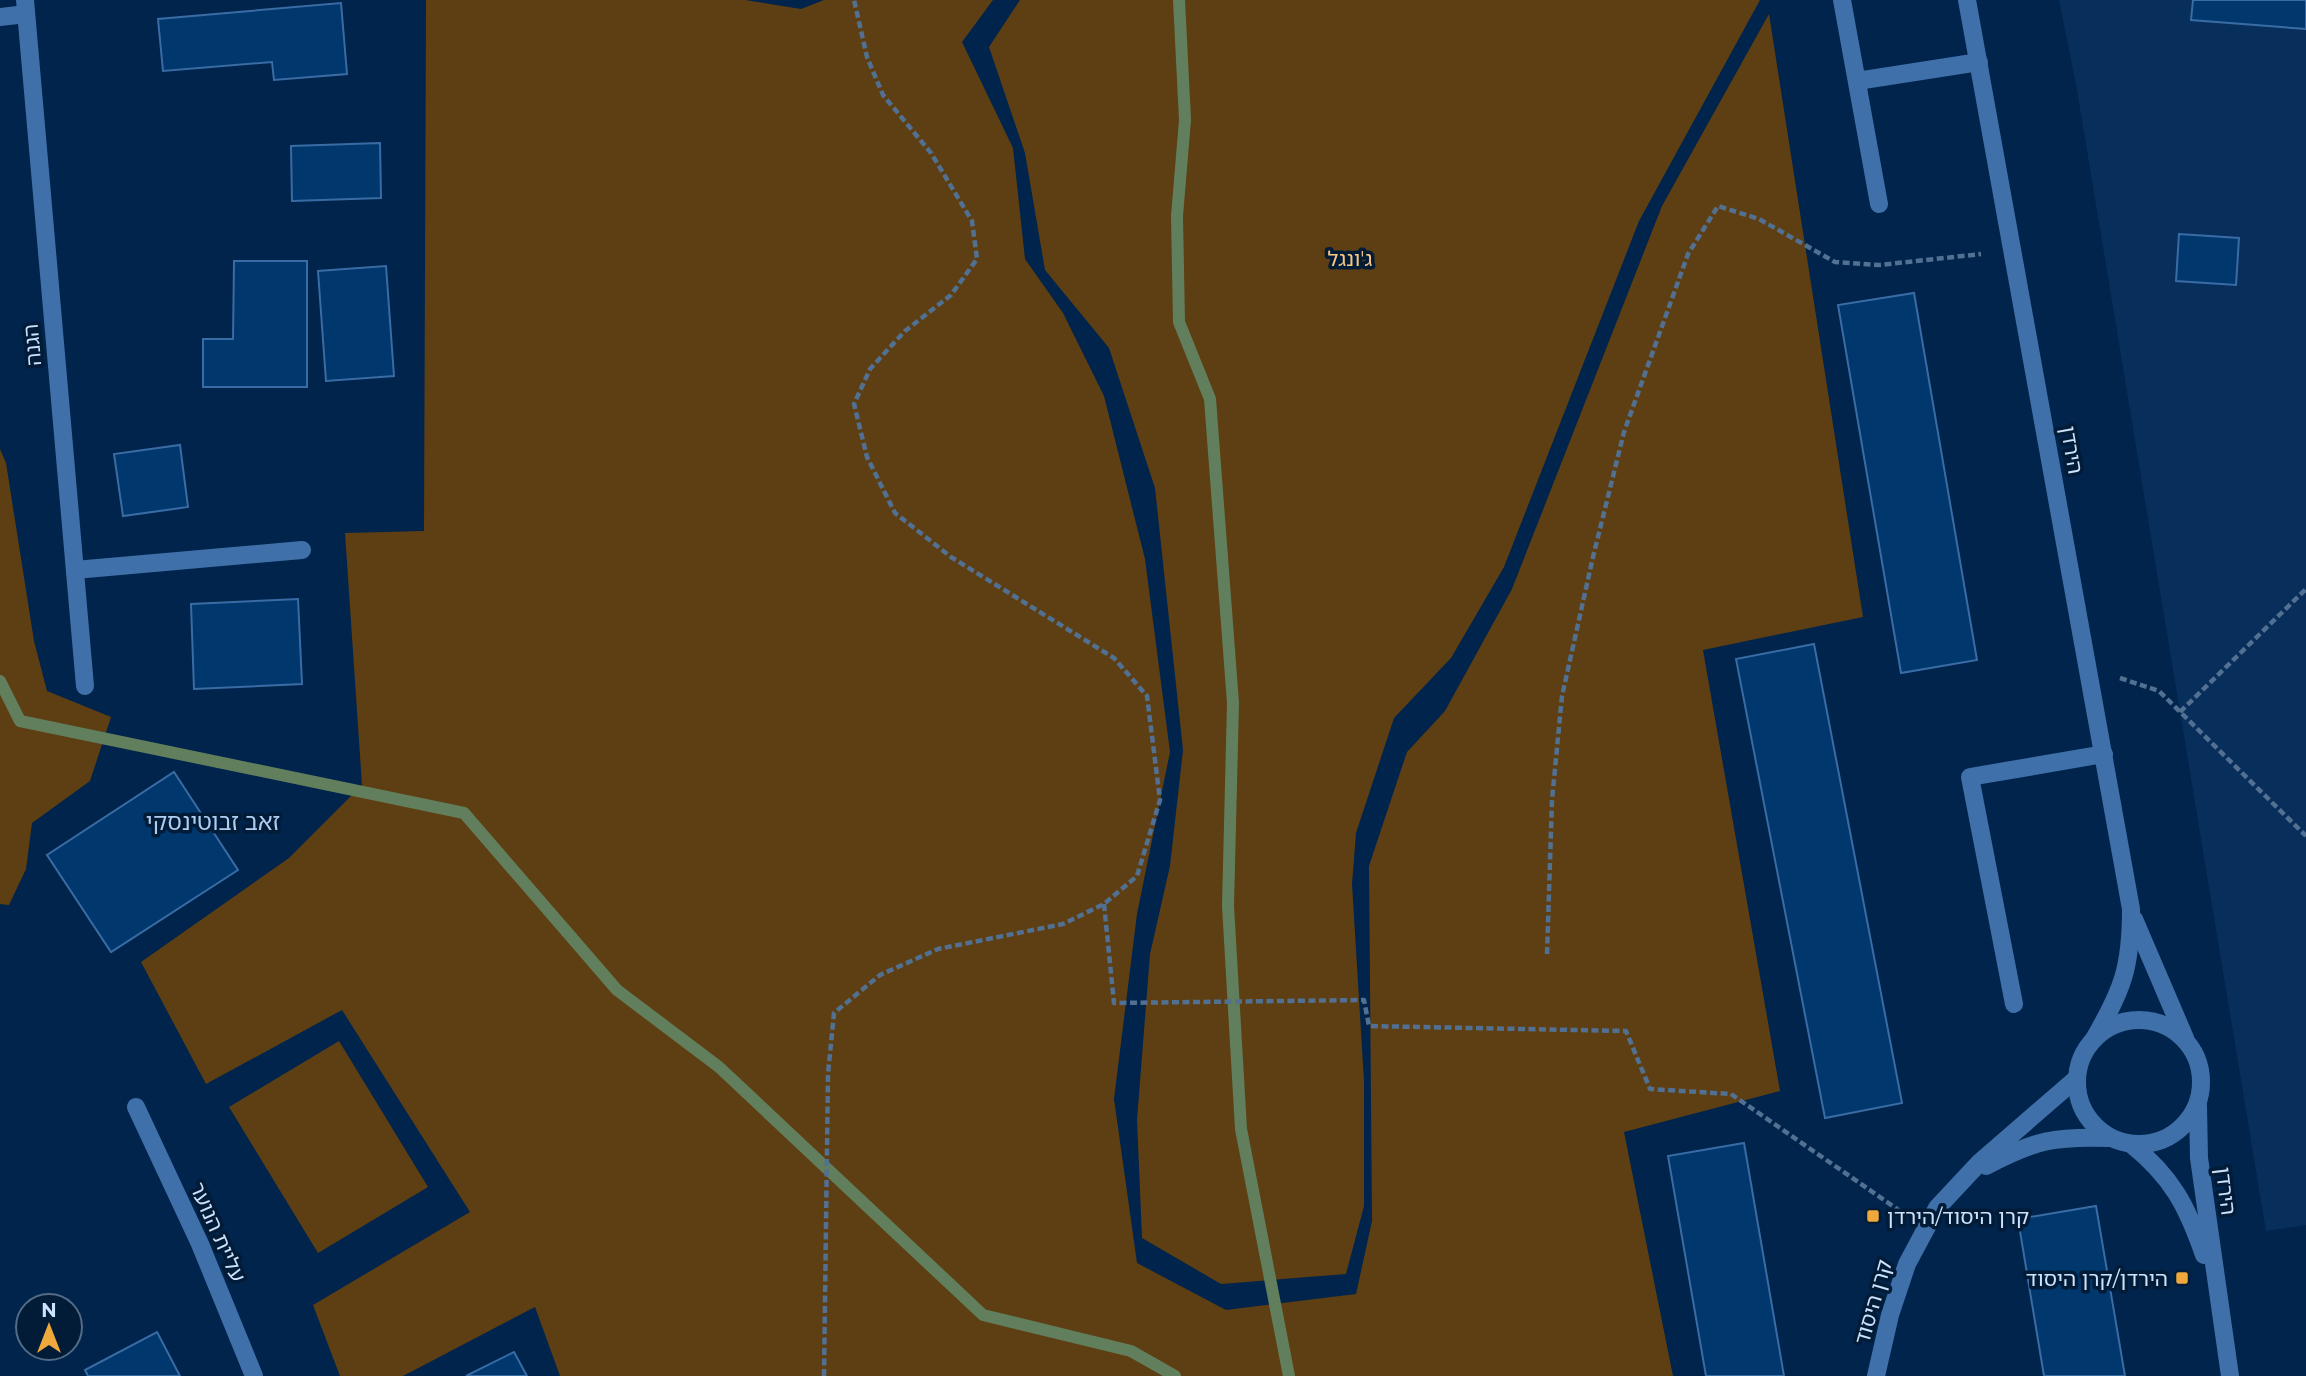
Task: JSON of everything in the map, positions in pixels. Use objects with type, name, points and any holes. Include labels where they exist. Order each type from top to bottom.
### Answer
[{"type":"street","points":[[1842,0],[1879,204]]},
{"type":"street","name":"הירדן","points":[[1967,0],[2131,909],[2131,944],[2126,977],[2116,1002],[2094,1039]]},
{"type":"street","points":[[0,17],[26,7]]},
{"type":"street","name":"הגנה","points":[[26,7],[85,686]]},
{"type":"street","points":[[1857,81],[1979,62]]},
{"type":"street","points":[[75,570],[302,550]]},
{"type":"street","points":[[2014,1004],[1970,777],[2104,754]]},
{"type":"street","name":"הירדן","points":[[2131,909],[2173,1015],[2187,1042]]},
{"type":"street","points":[[2133,1020],[2150,1021],[2170,1028],[2187,1042],[2198,1061],[2202,1082],[2198,1103],[2188,1122],[2172,1136],[2151,1144],[2131,1144],[2110,1138],[2092,1125],[2081,1107],[2077,1078],[2082,1057],[2094,1039],[2112,1026],[2133,1020]]},
{"type":"street","name":"קרן היסוד","points":[[1877,1376],[1890,1315],[1907,1264],[1937,1208],[1968,1175],[2077,1078]]},
{"type":"street","name":"הירדן","points":[[2198,1103],[2199,1158],[2230,1376]]},
{"type":"street","name":"עליית הנוער","points":[[136,1107],[200,1244],[254,1376]]},
{"type":"street","name":"קרן היסוד","points":[[1968,1175],[2026,1145],[2062,1137],[2110,1138]]},
{"type":"street","name":"הירדן","points":[[2131,1144],[2155,1163],[2180,1195],[2215,1284]]},
{"type":"path","points":[[824,1376],[828,1074],[834,1013],[880,975],[938,949],[1063,924],[1104,904],[1137,876],[1160,800],[1147,696],[1114,658],[951,557],[895,513],[867,457],[854,404],[870,369],[905,331],[951,295],[977,259],[972,221],[931,153],[883,95],[867,57],[854,0]]},
{"type":"path","points":[[1548,954],[1552,800],[1562,696],[1593,557],[1624,432],[1688,254],[1718,206],[1759,219],[1835,262],[1879,265],[2012,251]]},
{"type":"path","points":[[2180,712],[2306,589]]},
{"type":"path","points":[[2088,668],[2159,691],[2306,836]]},
{"type":"path","points":[[1104,904],[1114,1003],[1364,1000],[1369,1026],[1626,1031],[1650,1088],[1731,1094],[1926,1229]]},
{"type":"shaded area","points":[[2059,0],[2306,0],[2306,1225],[2266,1231],[2077,90]]},
{"type":"green space","points":[[426,0],[745,0],[801,9],[824,0],[993,0],[962,42],[1013,148],[1025,259],[1063,313],[1104,396],[1145,559],[1170,752],[1137,914],[1114,1099],[1137,1263],[1226,1310],[1356,1294],[1372,1221],[1369,866],[1407,752],[1445,711],[1512,589],[1662,206],[1769,14],[1863,617],[1703,650],[1780,1091],[1624,1132],[1673,1376],[560,1376],[535,1307],[403,1376],[340,1376],[313,1305],[470,1212],[342,1010],[206,1084],[141,962],[289,858],[362,785],[345,533],[424,531]]},
{"type":"green space","name":"ג'ונגל","points":[[1020,0],[1760,0],[1639,221],[1504,567],[1451,658],[1394,718],[1356,833],[1352,884],[1364,1081],[1364,1206],[1346,1274],[1221,1284],[1142,1238],[1137,1120],[1150,954],[1170,866],[1183,750],[1155,488],[1109,348],[1045,270],[1025,153],[989,47]]},
{"type":"green space","points":[[0,449],[6,463],[34,641],[47,691],[111,717],[90,781],[32,823],[26,869],[9,905],[0,904]]},
{"type":"green space","points":[[339,1041],[428,1187],[318,1253],[229,1107]]},
{"type":"building","points":[[2193,0],[2306,0],[2306,29],[2191,20]]},
{"type":"building","points":[[341,3],[347,74],[274,80],[272,62],[163,71],[158,19]]},
{"type":"building","points":[[380,143],[381,198],[292,201],[291,146]]},
{"type":"building","points":[[2179,234],[2239,238],[2236,285],[2176,281]]},
{"type":"building","points":[[234,261],[307,261],[307,387],[203,387],[203,339],[233,339]]},
{"type":"building","points":[[386,266],[394,376],[326,381],[318,271]]},
{"type":"building","points":[[1914,293],[1977,660],[1901,673],[1838,305]]},
{"type":"building","points":[[180,445],[188,507],[123,516],[114,454]]},
{"type":"building","points":[[298,599],[302,684],[194,689],[191,604]]},
{"type":"building","points":[[1814,644],[1902,1103],[1825,1118],[1736,659]]},
{"type":"building","points":[[174,772],[238,870],[111,952],[47,855]]},
{"type":"building","points":[[1744,1143],[1784,1376],[1706,1376],[1668,1156]]},
{"type":"building","points":[[2096,1206],[2125,1376],[2044,1376],[2018,1219]]},
{"type":"building","points":[[157,1332],[180,1376],[88,1376],[85,1370]]},
{"type":"building","points":[[514,1352],[527,1376],[466,1376]]},
{"type":"waterway","points":[[1179,0],[1185,120],[1177,216],[1179,322],[1210,399],[1233,703],[1228,906],[1241,1129],[1289,1376]]},
{"type":"waterway","points":[[0,681],[20,721],[464,813],[617,990],[719,1067],[983,1315],[1131,1351],[1175,1376]]},
{"type":"place","name":"קרן היסוד/הירדן","points":[[1873,1216]]},
{"type":"place","name":"הירדן/קרן היסוד","points":[[2182,1278]]},
{"type":"district","name":"זאב זבוטינסקי","points":[[213,822]]}]
